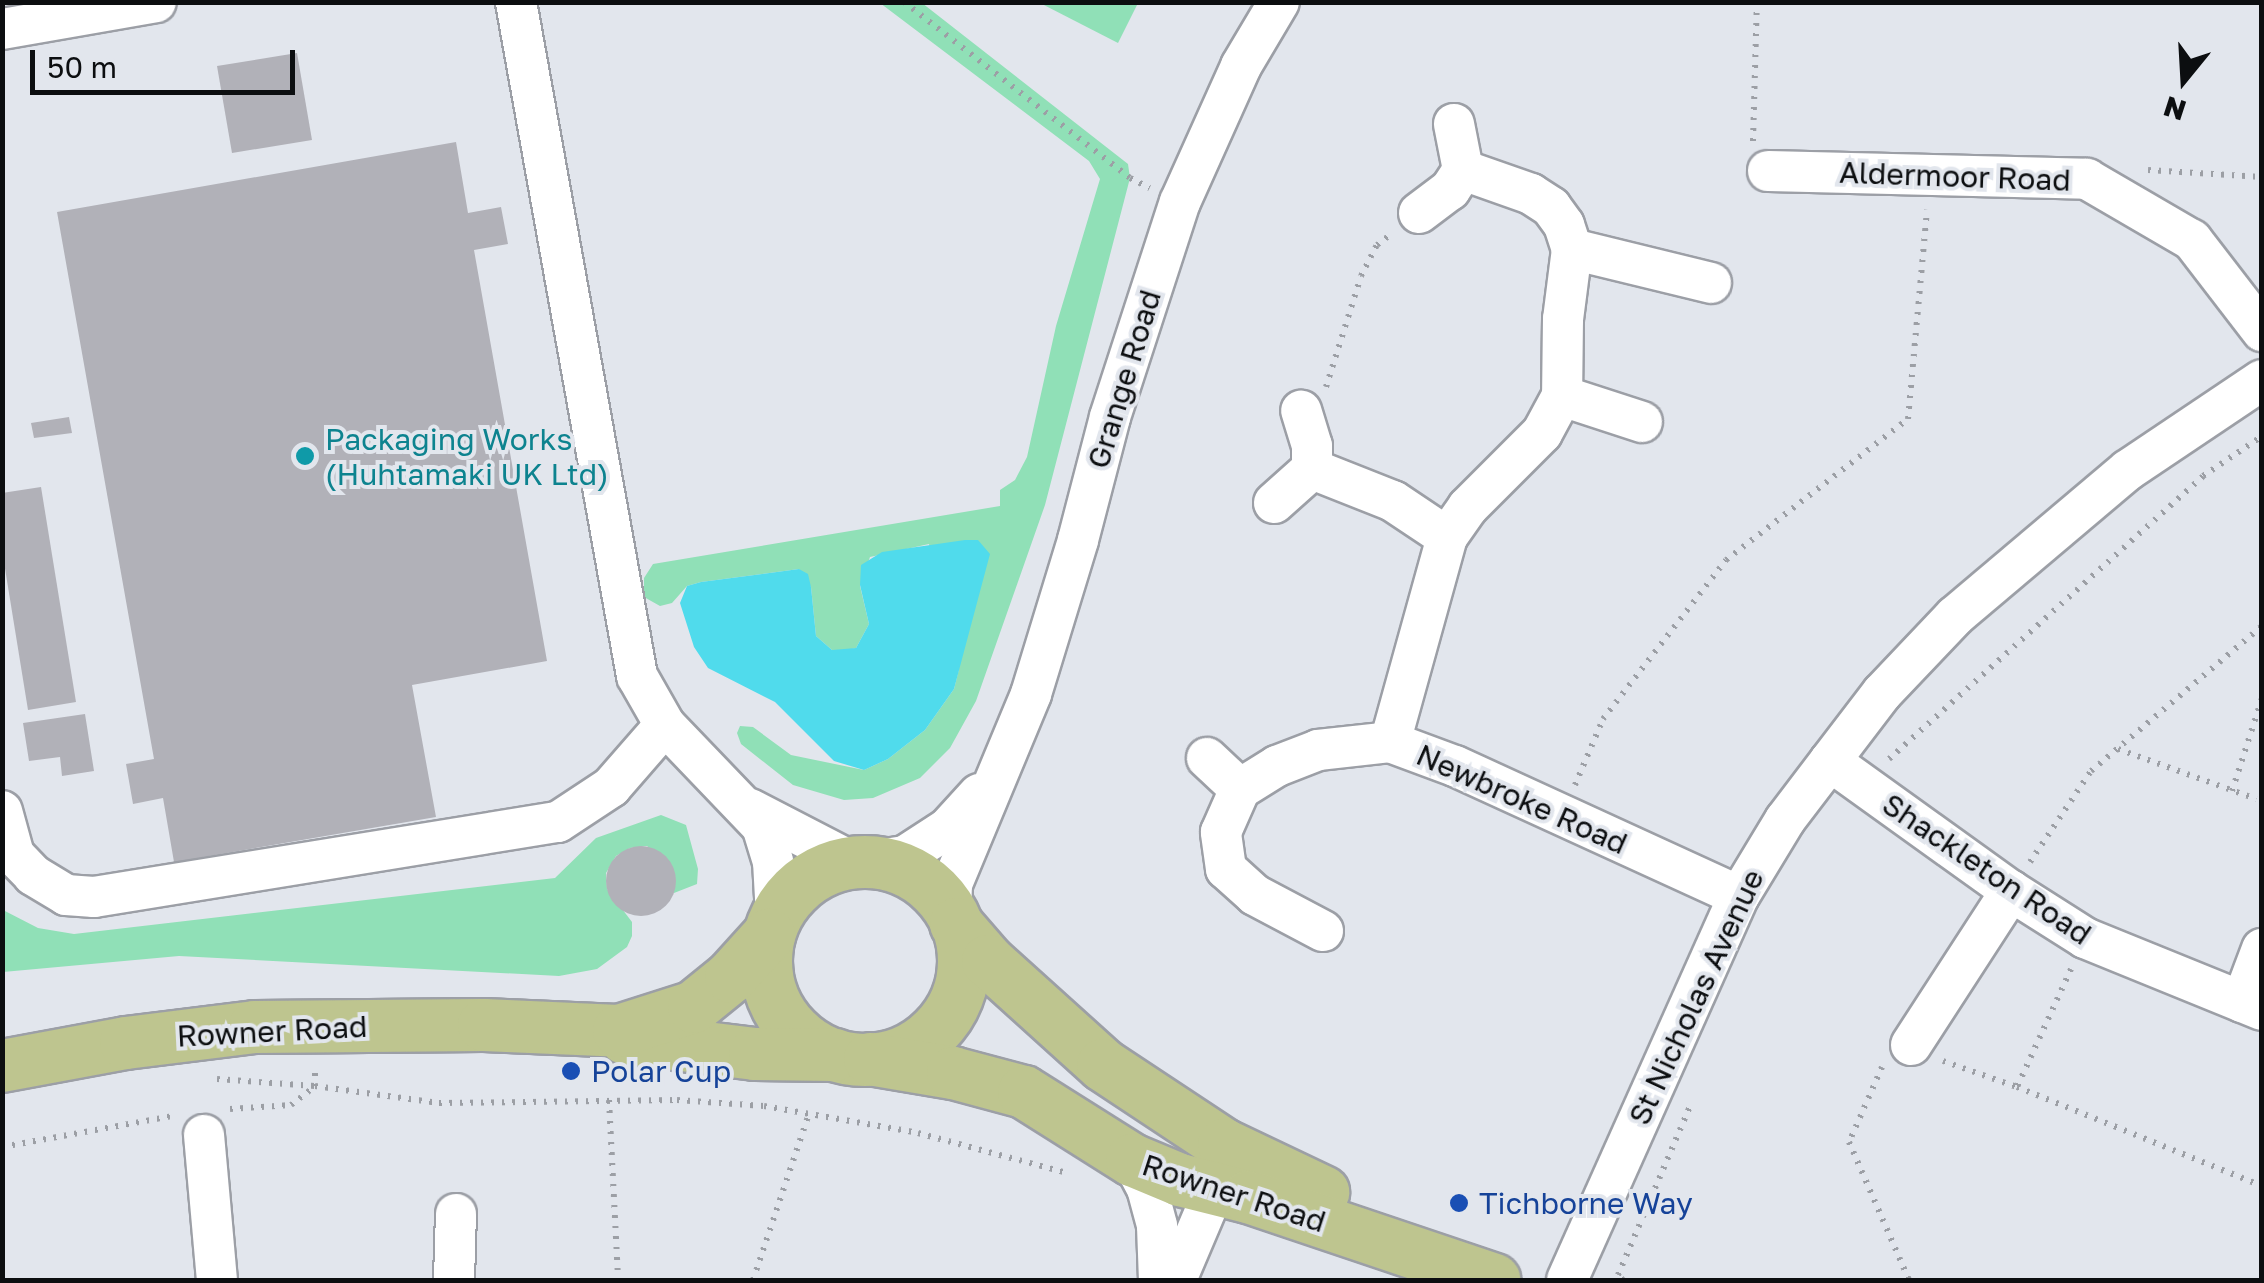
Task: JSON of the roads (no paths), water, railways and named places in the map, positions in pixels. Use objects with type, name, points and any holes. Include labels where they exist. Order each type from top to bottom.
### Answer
[{"type":"main road","points":[[965,932],[962,975],[944,1020],[910,1048],[852,1057],[811,1043],[782,1015],[767,977],[773,926],[810,878],[860,862],[892,866],[916,876],[965,932],[1079,1073],[1207,1167],[1214,1188]]},
{"type":"main road","name":"Rowner Road","points":[[2,1066],[126,1043],[256,1027],[619,1031],[677,1015],[712,994],[773,926]]},
{"type":"main road","name":"Rowner Road","points":[[965,932],[1103,1065],[1224,1145],[1512,1280]]},
{"type":"main road","name":"Rowner Road","points":[[544,1028],[754,1054],[852,1057],[953,1073],[1024,1092],[1132,1160],[1494,1280]]},
{"type":"street","points":[[2,29],[156,2]]},
{"type":"street","points":[[516,2],[631,653],[643,693],[665,725],[750,809],[771,849],[773,926]]},
{"type":"street","name":"Grange Road","points":[[965,932],[952,884],[1031,694],[1110,417],[1180,202],[1241,66],[1279,2]]},
{"type":"street","points":[[1418,213],[1450,190],[1463,170],[1454,124]]},
{"type":"street","name":"Aldermoor Road","points":[[1761,163],[2087,179],[2192,240],[2262,331]]},
{"type":"street","points":[[1463,170],[1530,194],[1551,207],[1564,225],[1572,248],[1563,319],[1562,396],[1642,422]]},
{"type":"street","points":[[1572,248],[1712,283]]},
{"type":"street","name":"St Nicholas Avenue","points":[[1567,1280],[1738,896],[1786,820],[1830,761],[1882,694],[1954,616],[2128,470],[2262,380]]},
{"type":"street","name":"Newbroke Road","points":[[1562,396],[1542,433],[1468,507],[1447,536],[1390,742],[1738,896]]},
{"type":"street","points":[[1274,503],[1312,469],[1312,446],[1301,411]]},
{"type":"street","points":[[1312,469],[1393,502],[1447,536]]},
{"type":"street","points":[[2,811],[10,846],[20,862],[57,891],[94,898],[558,822],[612,787],[665,725]]},
{"type":"street","points":[[1323,931],[1256,896],[1226,868],[1222,832],[1240,788],[1277,766],[1318,750],[1390,742]]},
{"type":"street","points":[[1207,758],[1240,788]]},
{"type":"street","name":"Shackleton Road","points":[[1830,761],[2010,891],[2076,960],[2252,1006]]},
{"type":"street","name":"Grange Road","points":[[860,862],[900,858],[926,844],[960,817],[1000,768]]},
{"type":"street","name":"Grange Road","points":[[1000,768],[976,869],[979,912],[1027,988],[1103,1065]]},
{"type":"street","points":[[750,809],[860,862]]},
{"type":"street","points":[[1907,1054],[2010,891]]},
{"type":"street","points":[[2252,1006],[2262,950]]},
{"type":"street","points":[[201,1120],[217,1280]]},
{"type":"street","points":[[1132,1160],[1147,1188],[1158,1226],[1159,1280]]},
{"type":"street","points":[[1176,1280],[1214,1188]]},
{"type":"street","points":[[454,1280],[456,1214]]},
{"type":"water","points":[[978,540],[990,554],[954,689],[925,730],[888,759],[864,770],[834,761],[775,702],[708,668],[694,647],[680,603],[687,586],[701,582],[799,569],[808,574],[816,636],[832,650],[856,648],[869,624],[860,585],[861,565],[882,552]]},
{"type":"place","name":"Packaging Works (Huhtamaki UK Ltd)","points":[[305,456]]},
{"type":"place","name":"Polar Cup","points":[[571,1071]]},
{"type":"place","name":"Tichborne Way","points":[[1459,1203]]}]
